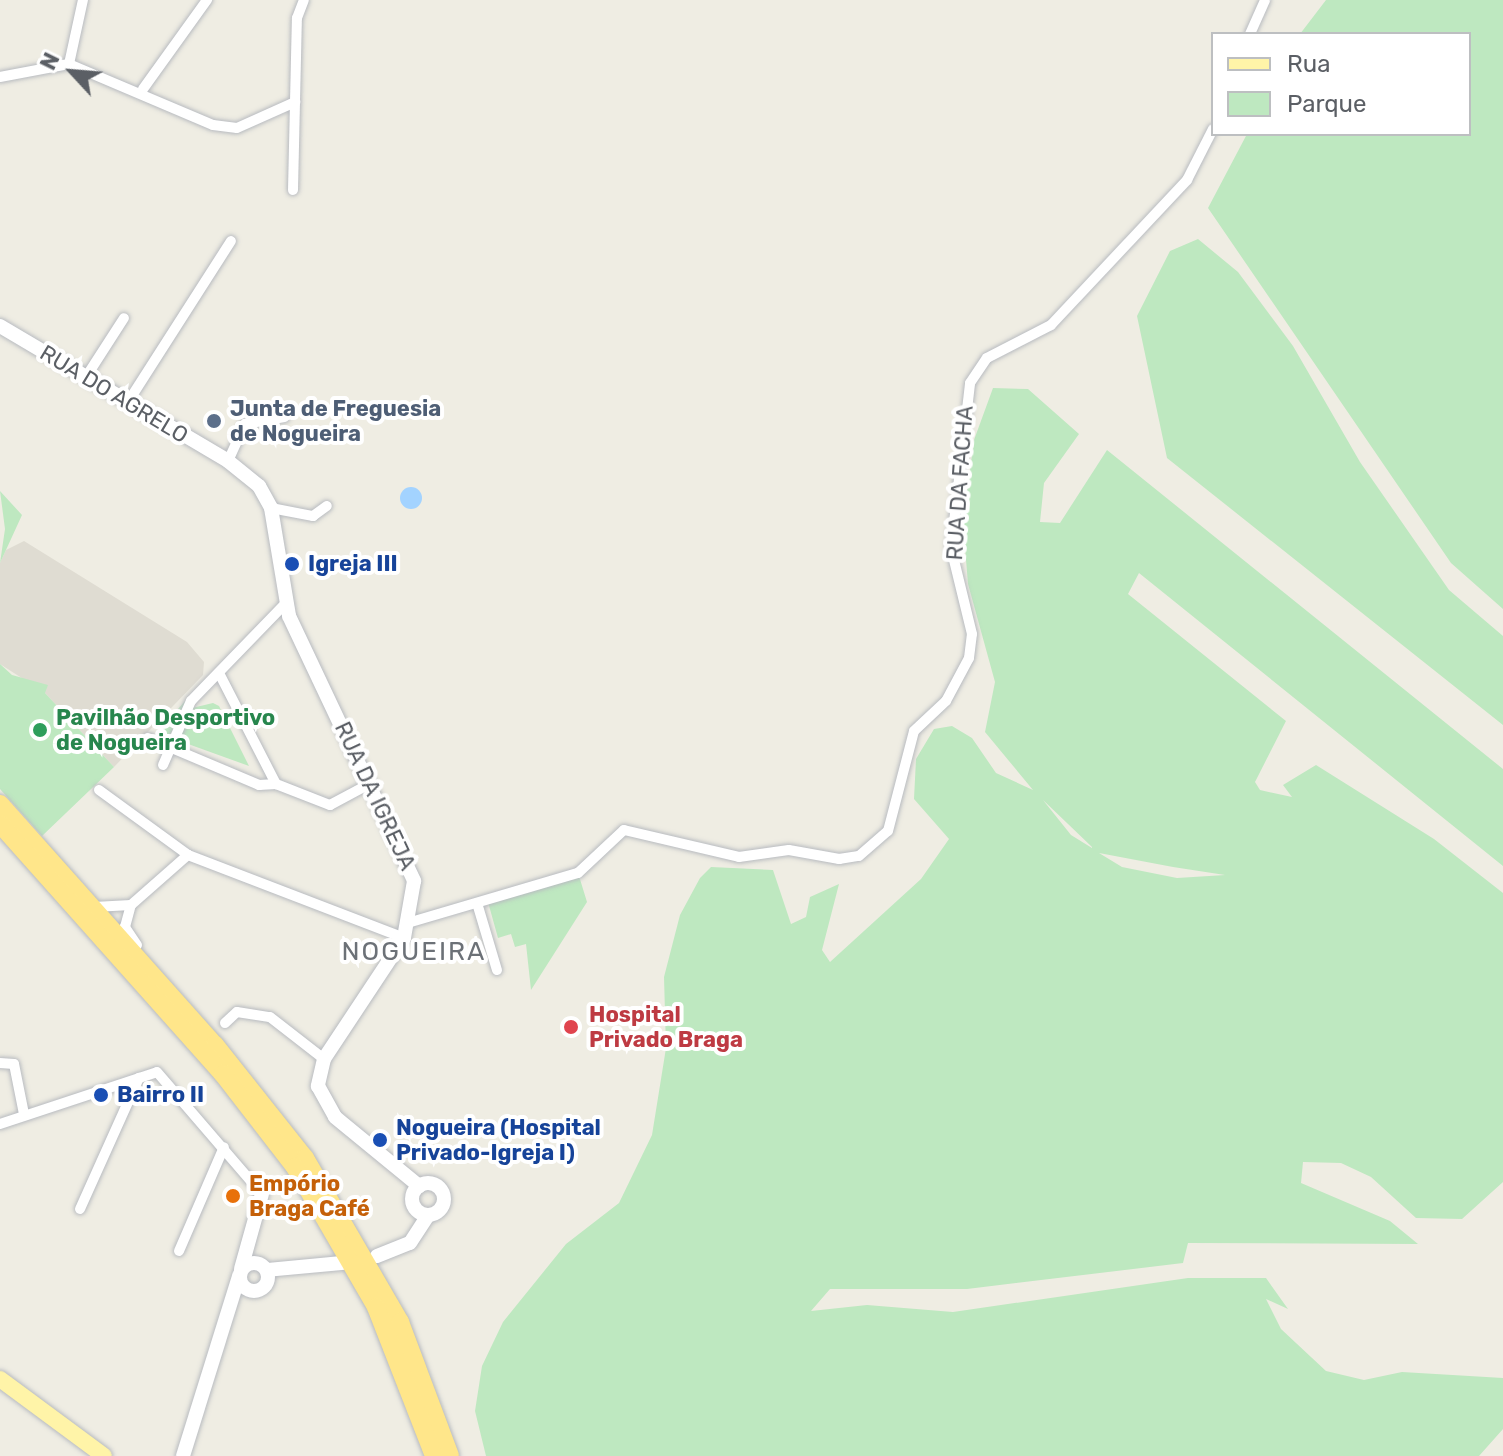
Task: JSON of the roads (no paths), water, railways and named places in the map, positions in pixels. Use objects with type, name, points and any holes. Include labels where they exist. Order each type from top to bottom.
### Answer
[{"type":"highway","points":[[0,804],[92,907],[160,990],[317,1200],[381,1318],[434,1456]]},
{"type":"highway","points":[[0,824],[260,1098],[333,1201],[400,1322],[450,1456]]},
{"type":"main road","points":[[0,1379],[104,1456]]},
{"type":"street","points":[[69,64],[83,0]]},
{"type":"street","points":[[143,89],[207,0]]},
{"type":"street","points":[[293,190],[297,18],[304,0]]},
{"type":"street","points":[[1251,32],[1265,0]]},
{"type":"street","points":[[0,77],[69,64],[143,89],[213,125],[237,128],[295,102]]},
{"type":"street","name":"RUA DA FACHA","points":[[411,922],[578,873],[624,830],[739,857],[789,850],[839,859],[859,856],[888,831],[914,731],[946,701],[969,658],[972,634],[951,548],[970,383],[987,358],[1051,325],[1187,180],[1211,133]]},
{"type":"street","points":[[128,402],[231,241]]},
{"type":"street","points":[[86,377],[124,318]]},
{"type":"street","name":"RUA DO AGRELO","points":[[0,326],[228,461]]},
{"type":"street","points":[[228,461],[245,424],[284,417]]},
{"type":"street","name":"RUA DA IGREJA","points":[[228,461],[259,486],[271,508],[286,603],[411,862],[411,922],[404,938],[324,1059]]},
{"type":"street","points":[[271,508],[313,516],[327,506]]},
{"type":"street","points":[[163,765],[191,701],[286,603]]},
{"type":"street","points":[[219,673],[276,784]]},
{"type":"street","points":[[148,738],[168,751],[259,785],[276,784],[330,805],[371,783]]},
{"type":"street","points":[[99,790],[188,855],[404,938]]},
{"type":"street","points":[[160,990],[125,927],[131,905],[188,855]]},
{"type":"street","points":[[477,903],[497,970]]},
{"type":"street","points":[[92,907],[131,905]]},
{"type":"street","points":[[225,1023],[237,1012],[270,1017],[324,1059],[318,1086],[327,1108],[419,1186],[442,1192],[442,1207],[428,1215],[410,1243],[377,1256]]},
{"type":"street","points":[[0,1063],[14,1064],[24,1114]]},
{"type":"street","points":[[0,1124],[157,1072],[262,1194],[253,1233],[183,1456]]},
{"type":"street","points":[[80,1209],[139,1078]]},
{"type":"street","points":[[179,1251],[224,1147]]},
{"type":"street","points":[[419,1186],[413,1204],[428,1215]]},
{"type":"street","points":[[253,1233],[265,1268],[261,1289]]},
{"type":"street","points":[[225,1322],[261,1289],[300,1272],[343,1263]]},
{"type":"street","points":[[240,1273],[265,1268],[300,1272]]},
{"type":"street","points":[[240,1273],[261,1289]]},
{"type":"water","points":[[411,487],[419,490],[422,498],[419,506],[411,509],[403,506],[400,498],[403,490]]},
{"type":"place","name":"Junta de Freguesia de Nogueira","points":[[214,421]]},
{"type":"place","name":"Igreja III","points":[[292,564]]},
{"type":"place","name":"Pavilhão Desportivo de Nogueira","points":[[40,730]]},
{"type":"place","name":"Hospital Privado Braga","points":[[571,1027]]},
{"type":"place","name":"Bairro II","points":[[101,1095]]},
{"type":"place","name":"Nogueira (Hospital Privado-Igreja I)","points":[[380,1140]]},
{"type":"place","name":"Empório Braga Café","points":[[233,1196]]},
{"type":"district","name":"NOGUEIRA","points":[[414,952]]}]
